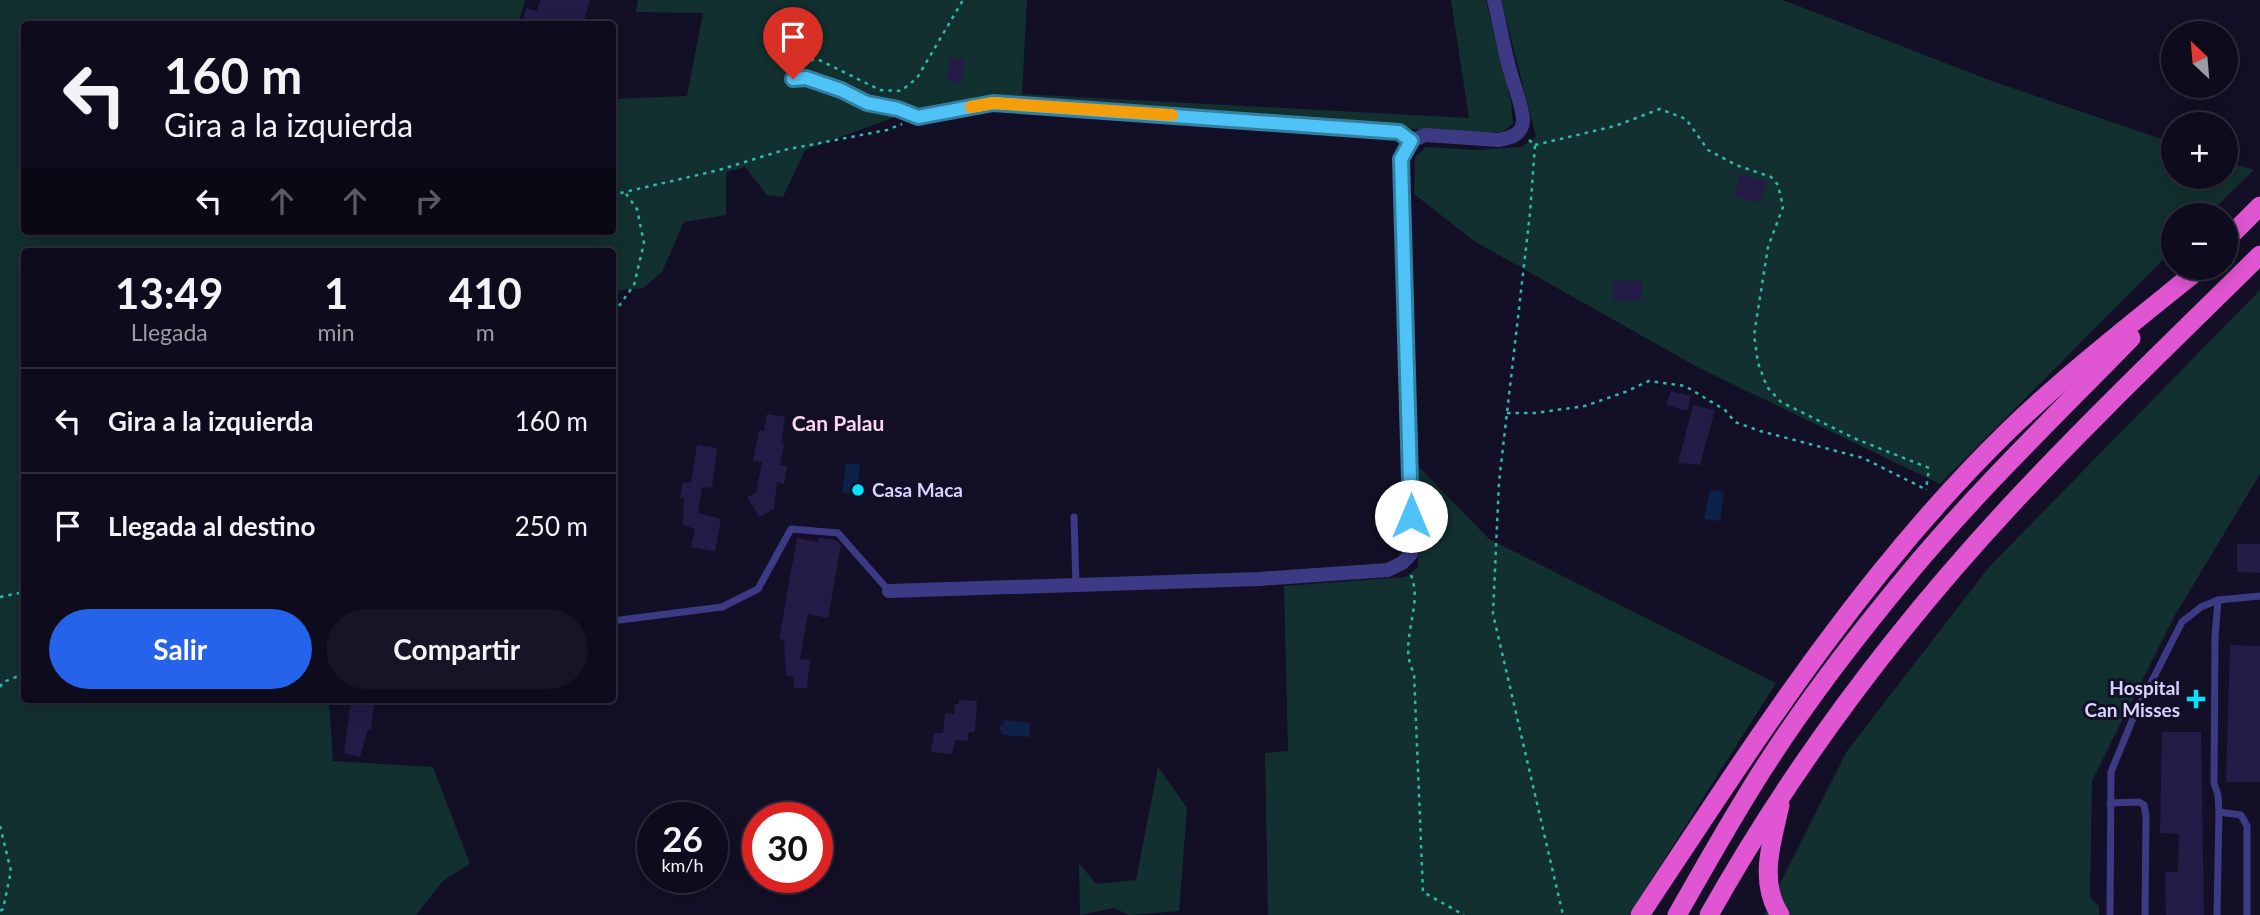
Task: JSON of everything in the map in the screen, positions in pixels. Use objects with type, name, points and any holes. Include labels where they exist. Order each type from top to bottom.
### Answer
[{"type":"highway","points":[[2238,228],[2260,206]]},
{"type":"highway","points":[[1709,915],[1742,856],[1821,736],[1935,590],[2010,506],[2260,255]]},
{"type":"highway","points":[[1640,915],[1783,700],[1859,598],[1908,540],[2007,432],[2075,370],[2185,280]]},
{"type":"highway","points":[[1680,909],[1770,758],[1816,692],[1910,571],[1992,481],[2187,280]]},
{"type":"highway","points":[[1780,915],[1768,883],[1768,866],[1783,791]]},
{"type":"street","points":[[889,591],[1272,579],[1388,570],[1402,563],[1411,554],[1412,497],[1401,159],[1411,141],[1424,135],[1499,140],[1511,138],[1519,131],[1523,122],[1522,114],[1494,0]]},
{"type":"lane","points":[[793,79],[806,78],[841,90],[867,103],[898,109],[918,117],[993,103],[1344,127],[1399,132],[1411,141]]},
{"type":"lane","points":[[1074,517],[1076,586]]},
{"type":"lane","points":[[616,620],[722,607],[758,589],[791,529],[838,533],[889,591]]},
{"type":"lane","points":[[2110,915],[2111,772],[2134,716],[2182,622],[2201,607],[2218,600],[2260,596]]},
{"type":"lane","points":[[2217,915],[2219,812],[2214,783],[2215,637],[2218,600]]},
{"type":"lane","points":[[2110,803],[2139,802],[2144,805],[2145,915]]},
{"type":"lane","points":[[2219,812],[2241,815],[2247,826],[2247,915]]},
{"type":"path","points":[[793,79],[808,61],[817,58],[880,90],[901,91],[917,78],[963,0]]},
{"type":"path","points":[[1507,413],[1535,413],[1585,406],[1625,393],[1650,381],[1685,386],[1725,410],[1735,422],[1863,458],[1926,490],[1929,468],[1856,439],[1781,402],[1767,387],[1758,363],[1754,335],[1768,247],[1783,207],[1778,185],[1771,177],[1736,165],[1708,150],[1686,119],[1660,109],[1615,126],[1535,145]]},
{"type":"path","points":[[616,194],[719,170],[784,150],[887,131],[918,117]]},
{"type":"path","points":[[1519,131],[1535,145]]},
{"type":"path","points":[[1535,145],[1530,213],[1499,482],[1493,614],[1563,915]]},
{"type":"path","points":[[619,306],[634,285],[644,243],[637,209],[624,191]]},
{"type":"path","points":[[1402,563],[1415,584],[1415,614],[1408,646],[1408,662],[1414,673],[1423,892],[1464,915]]},
{"type":"path","points":[[0,597],[21,593]]},
{"type":"path","points":[[0,687],[3,682],[21,675]]},
{"type":"path","points":[[0,826],[10,871],[3,909],[0,911]]},
{"type":"green space","points":[[0,0],[525,0],[519,21],[21,21],[21,235],[616,235],[616,99],[687,96],[703,13],[636,12],[638,0],[1027,0],[1022,94],[1469,118],[1451,0],[1486,0],[1511,103],[1513,124],[1502,132],[1471,133],[990,99],[898,116],[805,150],[783,197],[767,195],[745,167],[726,172],[726,215],[684,222],[662,272],[643,288],[616,291],[616,248],[21,248],[21,703],[329,703],[333,761],[433,767],[470,864],[443,881],[416,915],[0,915]]},
{"type":"green space","points":[[1501,0],[1783,0],[1989,80],[2161,139],[2161,189],[2235,189],[2220,203],[2161,203],[2161,262],[1940,484],[1699,368],[1474,241],[1414,194],[1415,157],[1426,147],[1476,150],[1521,147],[1536,137]]},
{"type":"green space","points":[[2238,165],[2254,170],[2238,186]]},
{"type":"green space","points":[[2260,290],[2260,474],[2174,617],[2092,781],[2090,898],[2099,906],[2099,915],[1764,915],[1847,751],[1989,567]]},
{"type":"green space","points":[[1419,467],[1489,539],[1776,683],[1629,915],[1268,915],[1265,753],[1288,751],[1284,586],[1405,577],[1418,567]]},
{"type":"green space","points":[[1158,767],[1187,808],[1179,911],[1129,915],[1114,908],[1080,915],[1079,863],[1096,884],[1136,880]]},
{"type":"water","points":[[846,464],[860,464],[856,494],[842,493]]},
{"type":"water","points":[[1710,490],[1724,492],[1720,521],[1704,519]]},
{"type":"water","points":[[1004,720],[1030,723],[1029,737],[1003,735],[999,727],[1004,724]]},
{"type":"building","points":[[540,0],[590,0],[584,21],[523,21],[526,8],[537,11]]},
{"type":"building","points":[[950,58],[965,59],[962,83],[947,80]]},
{"type":"building","points":[[1739,174],[1766,181],[1761,203],[1735,197]]},
{"type":"building","points":[[1614,281],[1642,281],[1641,301],[1612,300]]},
{"type":"building","points":[[1671,391],[1691,396],[1687,411],[1666,405]]},
{"type":"building","points":[[1693,405],[1715,410],[1700,465],[1678,463]]},
{"type":"building","points":[[767,414],[785,417],[780,465],[787,466],[784,484],[777,482],[774,509],[759,517],[747,497],[756,493],[762,462],[753,461],[759,430],[764,431]]},
{"type":"building","points":[[697,445],[717,448],[712,488],[702,487],[698,513],[721,519],[715,551],[691,547],[695,529],[683,525],[684,498],[680,498],[683,482],[691,483]]},
{"type":"building","points":[[797,538],[818,542],[819,538],[836,540],[841,545],[828,618],[808,614],[800,659],[810,660],[807,688],[794,688],[794,677],[786,675],[784,640],[779,639]]},
{"type":"building","points":[[2237,544],[2260,544],[2260,573],[2237,572]]},
{"type":"building","points":[[2230,645],[2260,646],[2260,782],[2226,782]]},
{"type":"building","points":[[959,700],[977,701],[975,732],[968,733],[968,741],[956,740],[952,754],[931,752],[934,733],[943,733],[945,713],[954,714],[955,704],[959,704]]},
{"type":"building","points":[[351,703],[375,703],[371,729],[368,729],[360,757],[344,753]]},
{"type":"building","points":[[2162,732],[2201,732],[2204,915],[2166,915],[2165,872],[2178,872],[2179,834],[2160,833]]},
{"type":"slow traffic","points":[[971,107],[993,103],[1172,115]]},
{"type":"place","name":"Casa Maca","points":[[858,490]]},
{"type":"place","name":"Hospital Can Misses","points":[[2196,699]]},
{"type":"district","name":"Can Palau","points":[[838,424]]},
{"type":"route","points":[[793,79],[806,78],[841,90],[867,103],[898,109],[918,117],[993,103],[1399,132],[1411,141],[1401,159],[1411,516]]}]
